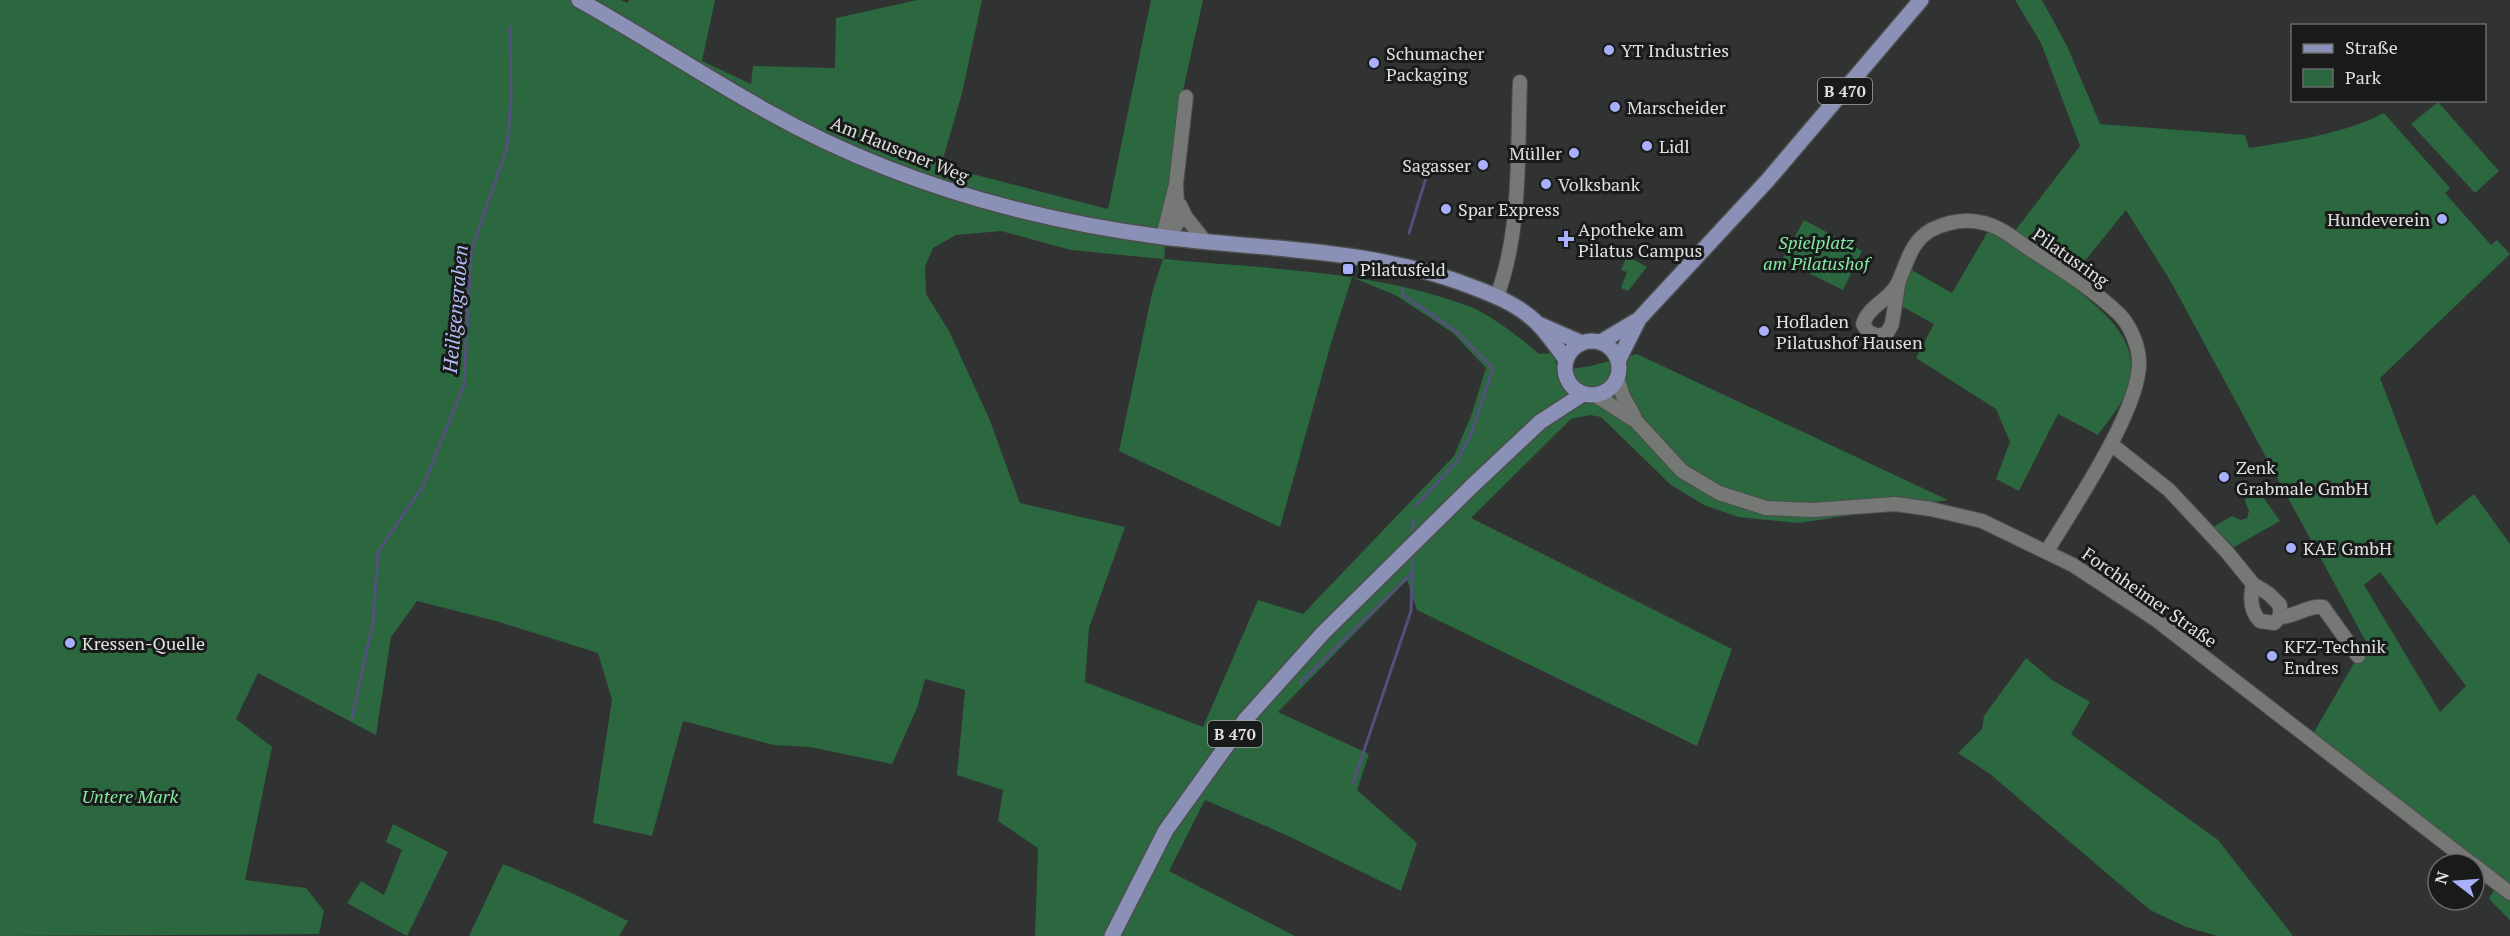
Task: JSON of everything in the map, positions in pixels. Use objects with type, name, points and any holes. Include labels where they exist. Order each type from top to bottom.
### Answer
[{"type":"main road","name":"Am Hausener Weg","points":[[579,0],[766,111],[824,141],[928,184],[1029,214],[1081,225],[1165,237],[1386,261],[1448,277],[1497,296],[1536,322]]},
{"type":"main road","name":"B 470","points":[[1601,342],[1639,319],[1767,181],[1921,0]]},
{"type":"main road","name":"B 470","points":[[1618,361],[1639,319]]},
{"type":"main road","points":[[1536,322],[1582,343],[1601,342],[1615,353],[1618,361],[1617,378],[1612,386],[1589,394],[1571,385],[1567,378],[1566,360],[1570,353],[1582,343]]},
{"type":"main road","points":[[1536,322],[1566,360]]},
{"type":"main road","name":"B 470","points":[[1112,936],[1166,830],[1245,720],[1323,633],[1540,422],[1561,392],[1567,378]]},
{"type":"main road","name":"B 470","points":[[1540,422],[1589,394]]},
{"type":"street","points":[[1497,296],[1504,278],[1515,208],[1520,82]]},
{"type":"street","points":[[1165,237],[1176,184],[1186,97]]},
{"type":"street","points":[[1165,237],[1178,222],[1179,202],[1176,184]]},
{"type":"street","points":[[1179,202],[1185,216],[1204,240]]},
{"type":"street","name":"Pilatusring","points":[[1898,285],[1904,264],[1921,238],[1929,231],[1950,222],[1969,220],[2000,229],[2072,277],[2120,315],[2131,331],[2139,358],[2134,390],[2111,444],[2047,551]]},
{"type":"street","points":[[1617,378],[1636,421]]},
{"type":"street","points":[[1589,394],[1636,421]]},
{"type":"street","name":"Forchheimer Straße","points":[[1636,421],[1682,471],[1719,493],[1766,508],[1813,510],[1895,504],[1931,509],[1982,521],[2047,551],[2105,584],[2155,619],[2456,852]]},
{"type":"street","points":[[2111,444],[2169,490],[2227,552],[2253,584],[2270,594],[2280,605],[2280,617],[2274,623],[2267,624],[2255,616],[2250,598],[2253,584]]},
{"type":"street","points":[[2280,617],[2288,617],[2315,606],[2323,607],[2358,656]]},
{"type":"street","name":"Forchheimer Straße","points":[[2486,875],[2510,893]]},
{"type":"green space","name":"Untere Mark","points":[[0,0],[620,0],[628,3],[629,0],[715,0],[702,61],[751,84],[753,66],[835,68],[836,18],[917,0],[982,0],[962,93],[941,166],[1108,209],[1151,0],[1203,0],[1175,127],[1164,259],[1352,277],[1331,343],[1280,527],[1119,451],[1152,293],[1163,259],[1071,250],[1001,231],[956,235],[933,248],[925,267],[926,294],[949,331],[989,418],[1020,503],[1125,527],[1089,628],[1085,682],[1203,727],[1258,600],[1303,614],[1454,456],[1471,416],[1486,368],[1453,333],[1397,296],[1353,278],[1396,285],[1471,307],[1506,328],[1539,354],[1553,353],[1558,371],[1590,366],[1637,354],[1948,500],[1799,523],[1738,517],[1704,505],[1671,485],[1601,417],[1590,415],[1571,419],[1471,518],[1732,649],[1697,746],[1417,610],[1407,580],[1278,712],[1369,754],[1357,790],[1417,843],[1401,891],[1284,834],[1205,800],[1169,871],[1295,936],[1035,936],[1038,848],[998,821],[1003,790],[957,775],[965,690],[925,679],[917,708],[892,764],[810,747],[773,745],[683,721],[652,836],[593,823],[612,700],[598,653],[496,621],[417,601],[391,637],[376,735],[258,673],[236,719],[272,747],[245,880],[306,888],[324,911],[319,934],[0,936]]},
{"type":"green space","points":[[2015,0],[2042,0],[2067,46],[2100,124],[2245,135],[2249,148],[2335,131],[2384,113],[2450,188],[2445,193],[2491,245],[2497,240],[2510,254],[2380,378],[2436,525],[2474,494],[2510,544],[2510,920],[2489,899],[2494,889],[2486,882],[2486,852],[2449,852],[2310,739],[2354,663],[2371,651],[2171,282],[2126,210],[2068,282],[2105,315],[2124,340],[2130,354],[2131,370],[2126,394],[2098,435],[2058,414],[2019,491],[1996,479],[2010,442],[1996,409],[1916,358],[1934,324],[1901,306],[1908,268],[1952,293],[1990,228],[2008,240],[2080,146],[2041,43]],"holes":[[[2380,572],[2466,686],[2440,712],[2364,585]]]},
{"type":"green space","points":[[2438,102],[2499,171],[2475,193],[2411,124]]},
{"type":"green space","name":"Spielplatz am Pilatushof","points":[[1804,220],[1862,251],[1843,290],[1782,260]]},
{"type":"green space","points":[[1627,256],[1647,267],[1628,291],[1621,288],[1627,272],[1621,270]]},
{"type":"green space","points":[[2263,497],[2280,521],[2234,547],[2213,527],[2232,516],[2241,520],[2247,518],[2249,511],[2246,498]]},
{"type":"green space","points":[[2026,658],[2052,680],[2090,702],[2071,734],[2218,840],[2293,936],[2217,936],[2186,927],[2150,910],[1990,774],[1958,753],[1982,729],[1984,716]]},
{"type":"green space","points":[[393,824],[448,852],[407,936],[347,903],[361,881],[384,895],[402,850],[386,842]]},
{"type":"green space","points":[[503,864],[574,894],[628,921],[619,936],[469,936]]},
{"type":"waterway","name":"Heiligengraben","points":[[352,718],[373,622],[378,552],[423,486],[464,385],[471,251],[507,148],[511,99],[510,27]]},
{"type":"waterway","points":[[1409,233],[1426,178]]},
{"type":"waterway","points":[[1402,289],[1403,295],[1457,332],[1493,368],[1471,434],[1457,461],[1416,506]]},
{"type":"waterway","points":[[1413,519],[1413,536]]},
{"type":"waterway","points":[[1353,783],[1411,611],[1413,551]]},
{"type":"waterway","points":[[1300,683],[1412,573]]},
{"type":"place","name":"YT Industries","points":[[1609,50]]},
{"type":"place","name":"Schumacher Packaging","points":[[1374,63]]},
{"type":"place","name":"Marscheider","points":[[1615,107]]},
{"type":"place","name":"Lidl","points":[[1647,146]]},
{"type":"place","name":"Müller","points":[[1574,153]]},
{"type":"place","name":"Sagasser","points":[[1483,165]]},
{"type":"place","name":"Volksbank","points":[[1546,184]]},
{"type":"place","name":"Spar Express","points":[[1446,209]]},
{"type":"place","name":"Hundeverein","points":[[2442,219]]},
{"type":"place","name":"Apotheke am Pilatus Campus","points":[[1566,239]]},
{"type":"place","name":"Pilatusfeld","points":[[1348,269]]},
{"type":"place","name":"Hofladen Pilatushof Hausen","points":[[1764,331]]},
{"type":"place","name":"Zenk Grabmale GmbH","points":[[2224,477]]},
{"type":"place","name":"KAE GmbH","points":[[2291,548]]},
{"type":"place","name":"Kressen-Quelle","points":[[70,643]]},
{"type":"place","name":"KFZ-Technik Endres","points":[[2272,656]]}]
